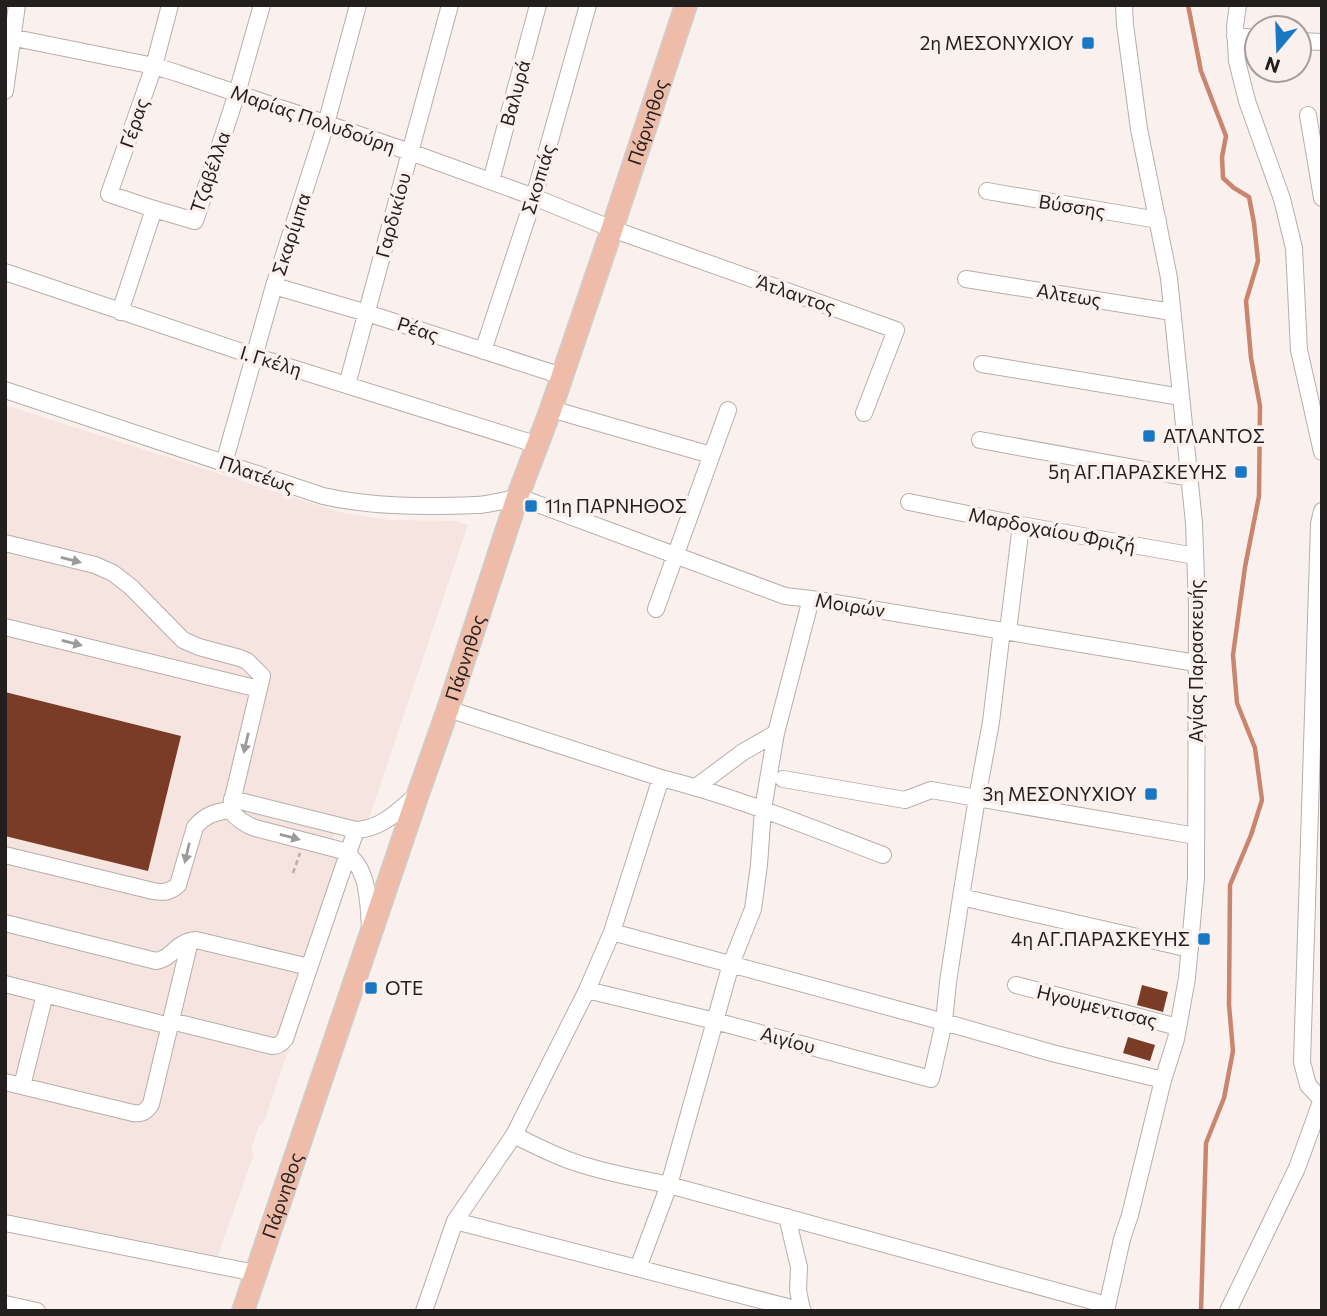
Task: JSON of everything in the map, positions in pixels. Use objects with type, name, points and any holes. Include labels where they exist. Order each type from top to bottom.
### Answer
[{"type":"main road","name":"Πάρνηθος","points":[[243,1311],[686,5]]},
{"type":"street","points":[[5,90],[9,37],[17,5]]},
{"type":"street","name":"Γέρας","points":[[154,209],[109,194],[154,66],[170,5]]},
{"type":"street","name":"Τζαβέλλα","points":[[154,209],[195,221],[237,93],[262,5]]},
{"type":"street","name":"Σκαρίμπα","points":[[224,463],[274,286],[326,124],[358,5]]},
{"type":"street","name":"Γαρδικίου","points":[[347,385],[450,5]]},
{"type":"street","name":"Βαλυρά","points":[[491,181],[538,5]]},
{"type":"street","name":"Σκοπιάς","points":[[483,351],[534,197],[588,5]]},
{"type":"street","name":"Αγίας Παρασκευής","points":[[1107,1308],[1122,1238],[1176,1040],[1187,978],[1196,878],[1195,556],[1190,478],[1169,278],[1139,129],[1124,5]]},
{"type":"street","points":[[1238,5],[1235,36],[1237,61],[1247,102],[1282,199],[1294,248],[1299,350],[1322,452]]},
{"type":"street","points":[[1235,36],[1243,37]]},
{"type":"street","name":"Μαρίας Πολυδούρη","points":[[9,37],[154,66],[411,152],[612,229]]},
{"type":"street","points":[[1308,115],[1322,198]]},
{"type":"street","name":"Βύσσης","points":[[987,191],[1158,220]]},
{"type":"street","points":[[120,312],[154,209]]},
{"type":"street","name":"Άτλαντος","points":[[612,229],[896,330],[864,413]]},
{"type":"street","name":"Ι. Γκέλη","points":[[5,272],[254,356],[538,446]]},
{"type":"street","name":"Αλτεως","points":[[967,279],[1172,312]]},
{"type":"street","name":"Ρέας","points":[[274,286],[562,376]]},
{"type":"street","points":[[982,364],[1181,397]]},
{"type":"street","name":"Πλατέως","points":[[5,390],[323,496],[383,505],[454,506],[486,505],[517,498]]},
{"type":"street","points":[[551,409],[712,455]]},
{"type":"street","points":[[656,609],[727,410]]},
{"type":"street","points":[[980,440],[1190,478]]},
{"type":"street","name":"Μοιρών","points":[[517,498],[785,596],[1196,663]]},
{"type":"street","name":"Μαρδοχαίου Φριζή","points":[[909,502],[1195,556]]},
{"type":"street","points":[[1228,1311],[1297,1168],[1321,1100],[1308,1084],[1302,1062],[1318,538],[1322,511]]},
{"type":"street","points":[[944,1022],[961,897],[1021,525]]},
{"type":"street","points":[[5,543],[95,565],[113,573],[131,587],[183,640],[247,661],[262,677],[231,804],[244,824],[348,854],[360,867],[364,877],[371,934]]},
{"type":"street","points":[[638,1268],[669,1185],[731,964],[753,909],[760,865],[763,809],[776,733],[811,599]]},
{"type":"street","points":[[5,627],[259,689]]},
{"type":"street","points":[[448,709],[763,809],[883,855]]},
{"type":"street","points":[[696,787],[743,752],[776,733]]},
{"type":"street","points":[[424,1311],[455,1221],[514,1135],[587,990],[612,932],[660,778]]},
{"type":"street","points":[[783,779],[905,800],[931,790],[1196,836]]},
{"type":"street","points":[[5,855],[163,893],[178,885],[195,827],[201,819],[231,804],[366,830],[383,822],[418,794]]},
{"type":"street","points":[[5,984],[276,1046],[285,1039],[356,830]]},
{"type":"street","points":[[961,897],[1190,950]]},
{"type":"street","points":[[5,923],[156,961],[164,959],[177,946],[190,941],[202,941],[309,967]]},
{"type":"street","points":[[612,932],[1052,1053],[1163,1080]]},
{"type":"street","points":[[5,1082],[140,1113],[147,1110],[151,1104],[190,941]]},
{"type":"street","name":"Ηγουμεντισας","points":[[1016,985],[1178,1027]]},
{"type":"street","name":"Αιγίου","points":[[587,990],[931,1079],[944,1022]]},
{"type":"street","points":[[22,1086],[45,994]]},
{"type":"street","points":[[514,1135],[575,1163],[787,1217],[1107,1308]]},
{"type":"street","points":[[455,1221],[803,1311],[798,1290],[799,1267],[787,1217]]},
{"type":"street","points":[[5,1223],[255,1273]]},
{"type":"street","points":[[5,1304],[37,1311]]},
{"type":"path","points":[[293,873],[304,841]]},
{"type":"shaded area","points":[[5,405],[339,512],[389,520],[455,521],[468,525],[369,818],[362,823],[338,818],[329,855],[336,857],[338,865],[350,869],[264,1122],[259,1126],[251,1150],[254,1154],[214,1266],[5,1219]]},
{"type":"building","points":[[5,692],[181,736],[148,871],[5,836]]},
{"type":"building","points":[[1142,985],[1168,992],[1163,1012],[1137,1005]]},
{"type":"building","points":[[1128,1037],[1155,1045],[1150,1061],[1123,1053]]},
{"type":"waterway","points":[[1188,5],[1201,71],[1226,136],[1222,157],[1223,178],[1249,197],[1254,223],[1258,261],[1246,301],[1251,358],[1260,406],[1259,496],[1245,567],[1233,655],[1237,703],[1255,748],[1262,800],[1230,885],[1229,1005],[1233,1051],[1224,1098],[1206,1143],[1201,1311]]},
{"type":"place","name":"2η ΜΕΣΟΝΥΧΙΟΥ","points":[[1088,43]]},
{"type":"place","name":"ΑΤΛΑΝΤΟΣ","points":[[1149,436]]},
{"type":"place","name":"5η ΑΓ.ΠΑΡΑΣΚΕΥΗΣ","points":[[1241,472]]},
{"type":"place","name":"11η ΠΑΡΝΗΘΟΣ","points":[[531,506]]},
{"type":"place","name":"3η ΜΕΣΟΝΥΧΙΟΥ","points":[[1151,794]]},
{"type":"place","name":"4η ΑΓ.ΠΑΡΑΣΚΕΥΗΣ","points":[[1204,939]]},
{"type":"place","name":"ΟΤΕ","points":[[371,988]]}]
